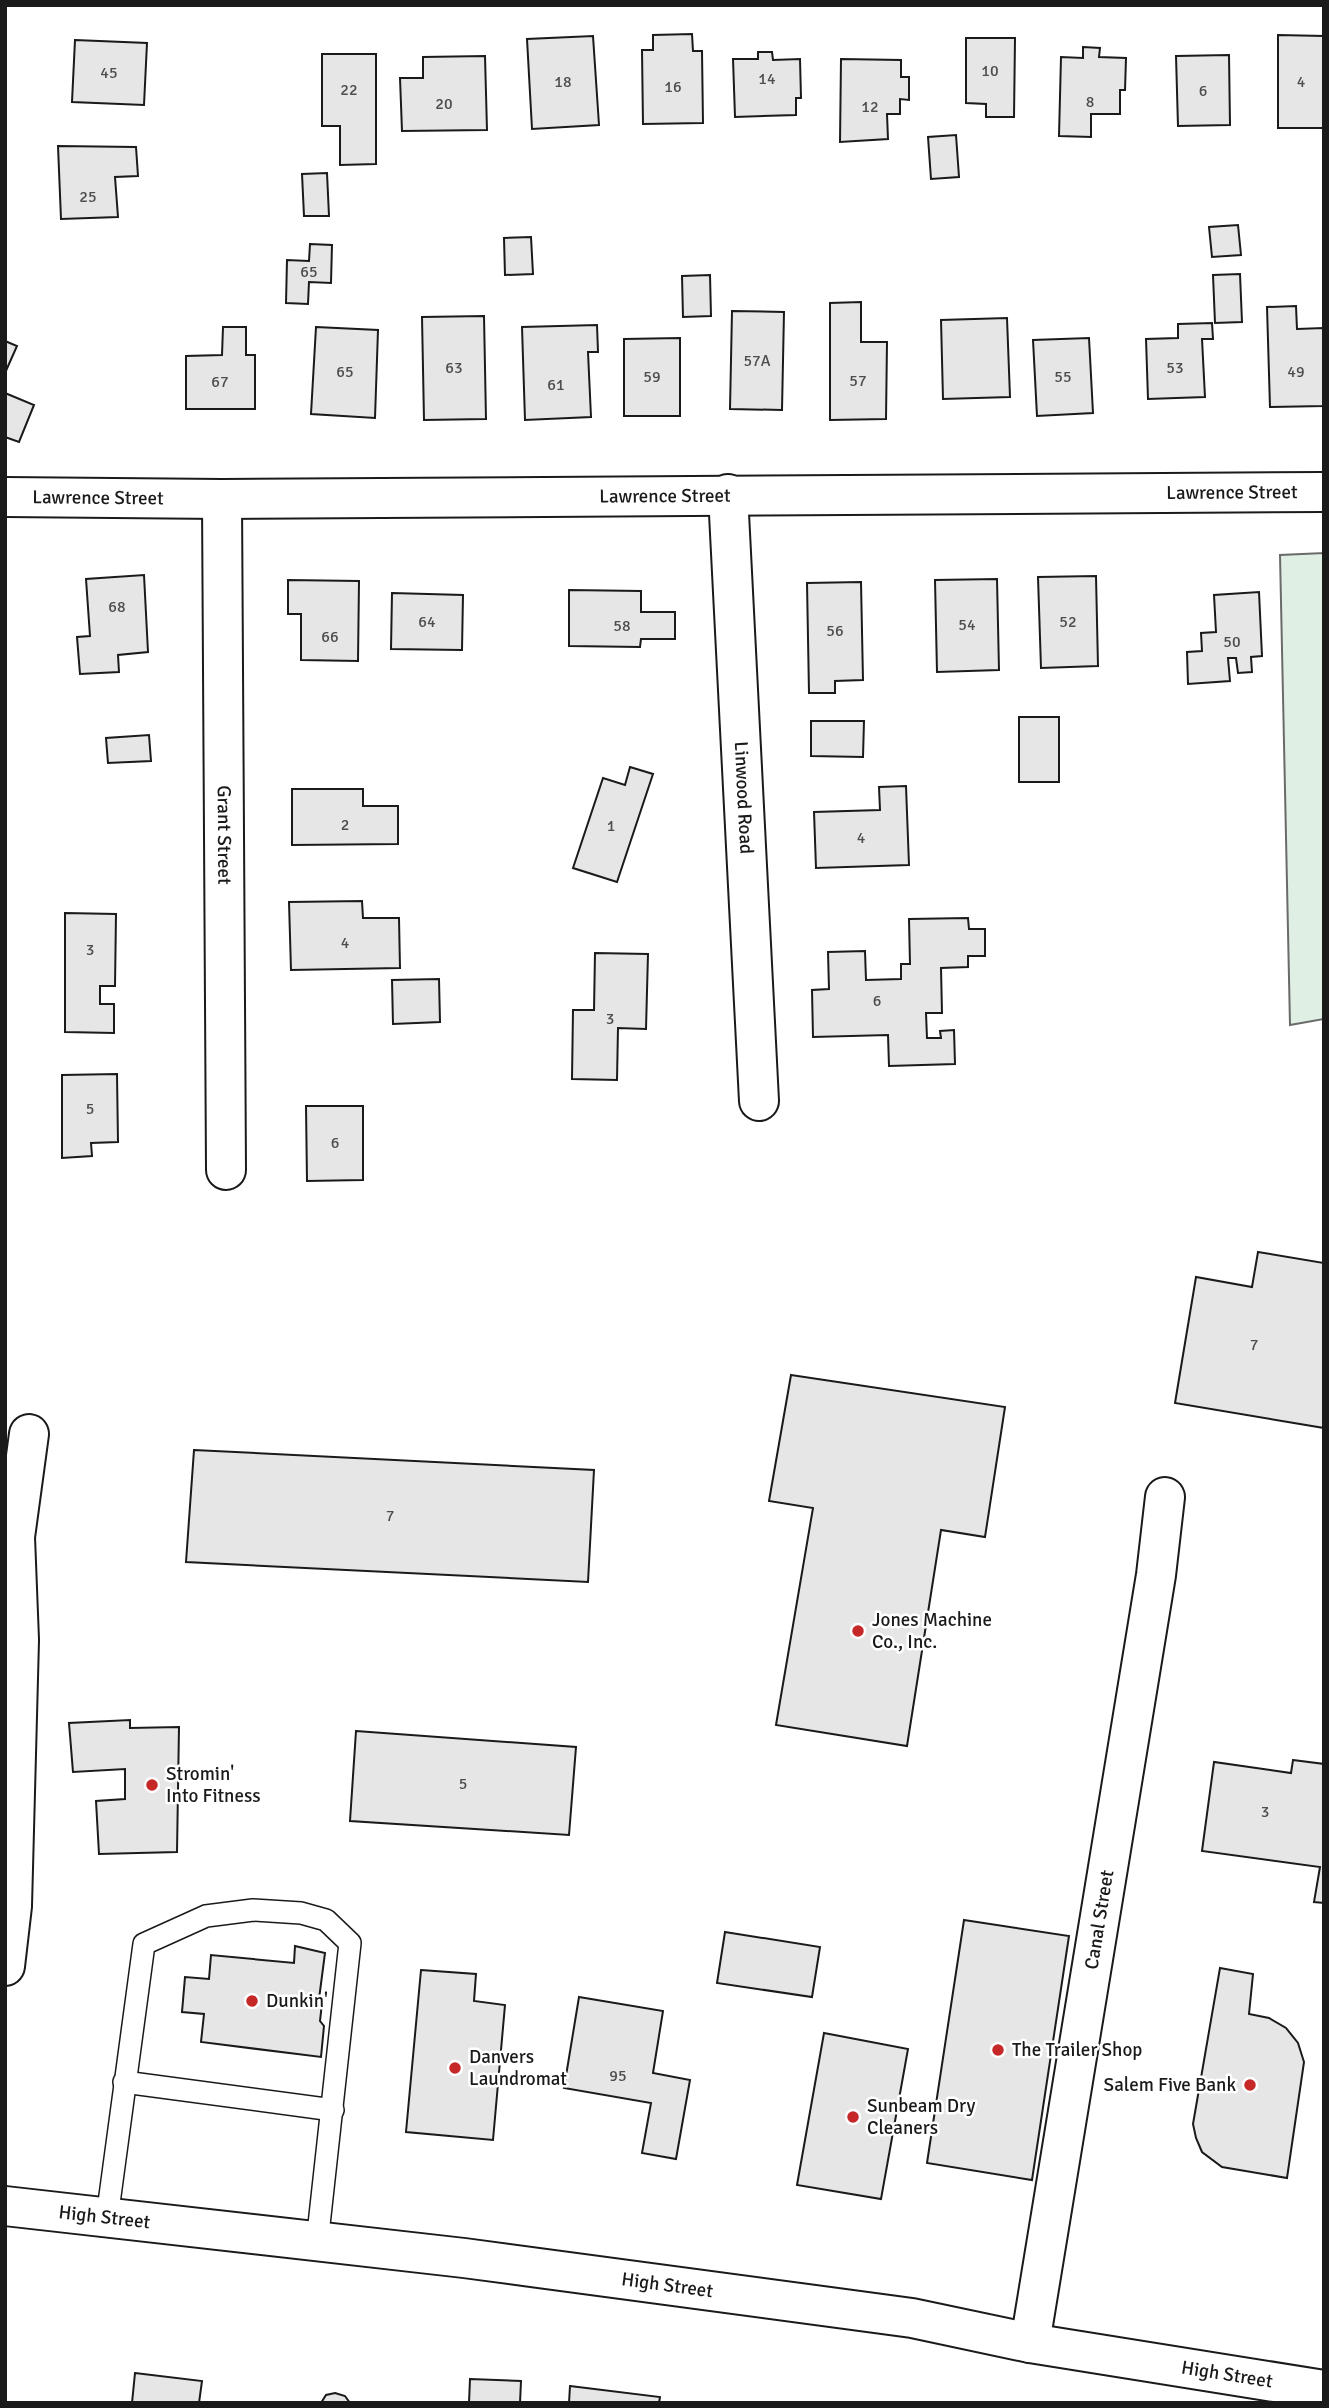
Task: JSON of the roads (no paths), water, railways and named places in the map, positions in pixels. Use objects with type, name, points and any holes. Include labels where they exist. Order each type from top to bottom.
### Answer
[{"type":"street","name":"Lawrence Street","points":[[5,497],[222,499],[1324,492]]},
{"type":"street","name":"Linwood Road","points":[[728,494],[759,1101]]},
{"type":"street","name":"Grant Street","points":[[222,499],[226,1170]]},
{"type":"street","points":[[5,1966],[12,1906],[19,1640],[15,1537],[29,1434]]},
{"type":"street","name":"Canal Street","points":[[1030,2343],[1151,1601],[1165,1497]]},
{"type":"street","name":"High Street","points":[[5,2206],[464,2258],[912,2319],[1306,2393]]},
{"type":"lane","points":[[107,2218],[144,1944],[206,1916],[253,1910],[301,1913],[326,1920],[350,1943],[317,2243]]},
{"type":"lane","points":[[124,2082],[333,2110]]},
{"type":"place","name":"Jones Machine Co., Inc.","points":[[858,1631]]},
{"type":"place","name":"Stromin' Into Fitness","points":[[152,1785]]},
{"type":"place","name":"Dunkin'","points":[[252,2001]]},
{"type":"place","name":"The Trailer Shop","points":[[998,2050]]},
{"type":"place","name":"Danvers Laundromat","points":[[455,2068]]},
{"type":"place","name":"Salem Five Bank","points":[[1250,2085]]},
{"type":"place","name":"Sunbeam Dry Cleaners","points":[[853,2117]]}]
